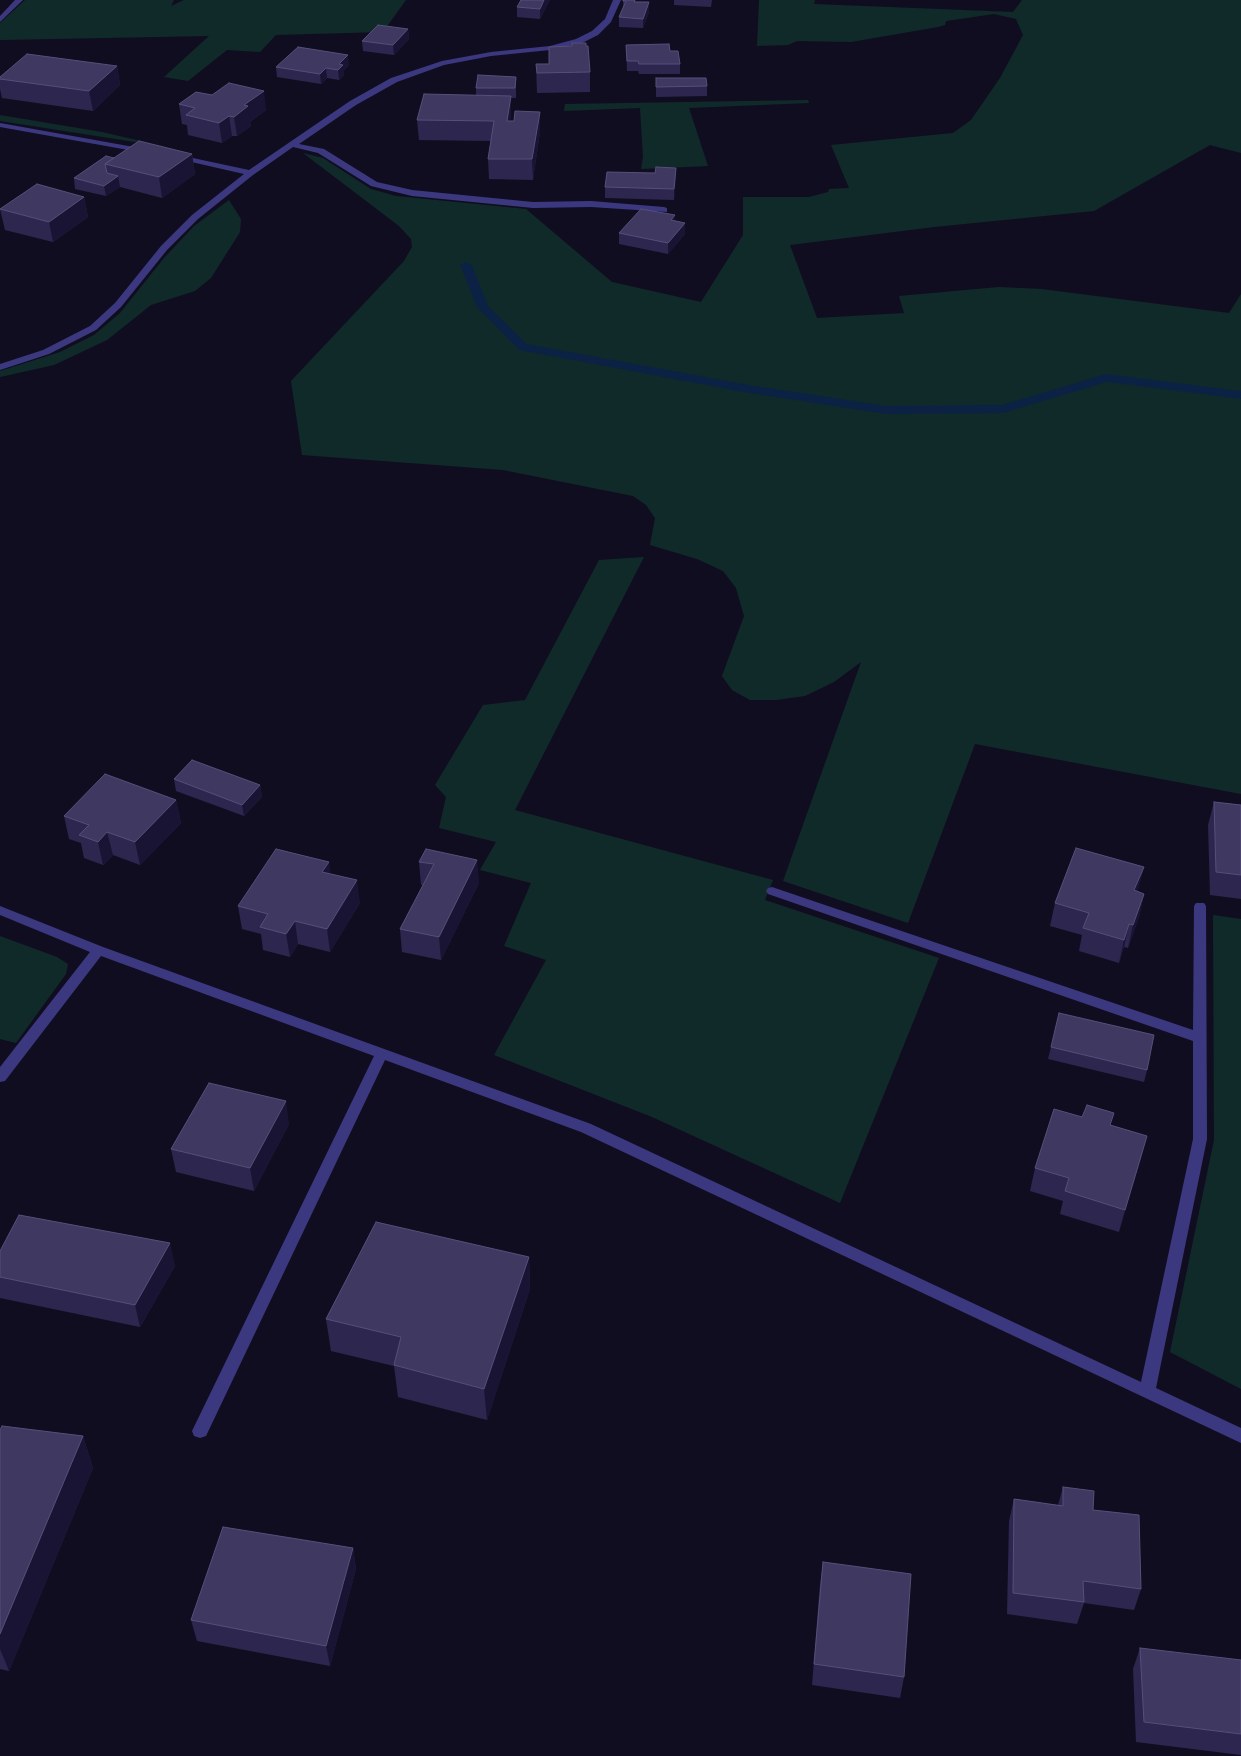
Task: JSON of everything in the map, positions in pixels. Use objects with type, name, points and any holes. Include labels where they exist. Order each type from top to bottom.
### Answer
[{"type":"street","points":[[0,20],[19,0]]},
{"type":"street","points":[[0,367],[46,352],[93,328],[118,304],[178,233],[250,173],[353,103],[394,80],[424,68],[466,58],[565,45],[588,38],[608,20],[617,0]]},
{"type":"street","points":[[0,125],[155,152]]},
{"type":"street","points":[[293,145],[320,151],[374,184],[412,193],[533,205],[591,204],[664,210]]},
{"type":"street","points":[[164,154],[250,173]]},
{"type":"street","points":[[772,891],[1200,1038]]},
{"type":"street","points":[[1146,1392],[1200,1139],[1200,906]]},
{"type":"street","points":[[0,910],[98,950],[586,1128],[1241,1436]]},
{"type":"street","points":[[0,1077],[98,950]]},
{"type":"street","points":[[200,1431],[382,1053]]},
{"type":"green space","points":[[25,0],[174,0],[171,6],[184,0],[406,0],[383,32],[276,35],[260,52],[227,50],[188,81],[164,77],[209,36],[0,40],[0,23]]},
{"type":"green space","points":[[759,0],[815,0],[814,4],[1013,12],[1022,0],[1241,0],[1241,153],[1210,145],[1094,211],[934,227],[790,245],[817,318],[904,313],[899,296],[999,287],[1041,289],[1229,313],[1241,294],[1241,794],[975,744],[908,923],[783,881],[861,662],[834,682],[805,696],[776,700],[750,700],[732,690],[722,676],[744,616],[736,588],[723,571],[697,559],[650,545],[655,518],[646,505],[633,496],[503,470],[302,455],[291,381],[404,261],[412,247],[411,239],[399,226],[303,153],[323,158],[371,189],[396,196],[526,209],[612,282],[701,302],[743,235],[743,197],[809,197],[828,192],[829,189],[849,188],[831,145],[953,133],[971,120],[1000,78],[1023,35],[1016,19],[994,14],[946,21],[945,25],[938,27],[851,42],[797,41],[788,45],[757,46]]},
{"type":"green space","points":[[808,100],[809,103],[689,108],[708,166],[641,169],[643,157],[640,108],[564,111],[565,104]]},
{"type":"green space","points":[[0,115],[102,132],[167,147],[0,121]]},
{"type":"green space","points":[[229,200],[241,219],[240,232],[211,278],[195,291],[151,305],[107,340],[54,365],[0,377],[0,371],[60,352],[94,335],[120,313],[164,258],[194,226]]},
{"type":"green space","points":[[644,557],[515,810],[773,880],[765,900],[939,958],[840,1203],[652,1117],[494,1055],[546,960],[504,946],[531,883],[480,870],[496,842],[439,828],[446,797],[435,785],[483,705],[525,700],[599,560]]},
{"type":"green space","points":[[1213,915],[1241,919],[1241,1389],[1170,1352],[1214,1140]]},
{"type":"green space","points":[[0,936],[57,957],[68,964],[66,974],[16,1043],[0,1039]]},
{"type":"building","points":[[521,0],[544,0],[540,9],[517,7]]},
{"type":"building","points":[[623,0],[649,2],[643,19],[619,17],[626,1]]},
{"type":"building","points":[[378,25],[408,29],[393,45],[362,41]]},
{"type":"building","points":[[572,43],[586,43],[586,46],[588,46],[590,72],[537,73],[536,64],[549,64],[549,47],[572,46]]},
{"type":"building","points":[[669,44],[670,51],[678,51],[680,64],[639,64],[638,61],[627,61],[626,45]]},
{"type":"building","points":[[298,47],[348,55],[339,64],[343,65],[338,70],[326,68],[320,74],[276,67]]},
{"type":"building","points":[[27,54],[117,66],[89,91],[0,79]]},
{"type":"building","points":[[478,75],[516,77],[515,88],[476,88]]},
{"type":"building","points":[[656,78],[706,78],[707,86],[656,87]]},
{"type":"building","points":[[229,83],[264,91],[244,105],[248,106],[234,117],[229,116],[219,123],[186,115],[195,108],[179,104],[196,92],[212,95]]},
{"type":"building","points":[[424,94],[511,96],[507,121],[514,121],[515,111],[540,112],[532,159],[488,159],[494,121],[417,120]]},
{"type":"building","points":[[139,141],[192,154],[159,177],[105,164]]},
{"type":"building","points":[[106,156],[114,158],[105,164],[107,173],[118,176],[104,186],[74,178]]},
{"type":"building","points":[[656,167],[676,168],[674,189],[605,187],[607,172],[655,173]]},
{"type":"building","points":[[37,184],[84,197],[49,222],[0,209]]},
{"type":"building","points":[[641,209],[675,215],[671,220],[685,223],[668,243],[619,233]]},
{"type":"building","points":[[192,760],[260,785],[242,805],[174,779]]},
{"type":"building","points":[[105,774],[176,800],[135,842],[107,832],[98,842],[79,835],[89,825],[64,816]]},
{"type":"building","points":[[1214,802],[1241,805],[1241,875],[1216,872]]},
{"type":"building","points":[[1076,848],[1144,867],[1134,890],[1144,894],[1133,925],[1129,924],[1124,940],[1083,928],[1089,913],[1055,903]]},
{"type":"building","points":[[276,849],[329,862],[322,872],[357,880],[327,929],[295,921],[286,934],[260,927],[268,914],[238,906]]},
{"type":"building","points":[[426,849],[477,860],[439,937],[400,929],[434,864],[419,862]]},
{"type":"building","points":[[1059,1013],[1154,1035],[1147,1070],[1051,1047]]},
{"type":"building","points":[[209,1083],[286,1101],[250,1168],[171,1149]]},
{"type":"building","points":[[1087,1105],[1114,1113],[1110,1125],[1147,1136],[1125,1210],[1065,1191],[1069,1178],[1035,1168],[1054,1109],[1082,1117]]},
{"type":"building","points":[[19,1215],[170,1243],[135,1305],[0,1277],[0,1251]]},
{"type":"building","points":[[376,1222],[529,1257],[484,1389],[394,1365],[401,1337],[326,1319]]},
{"type":"building","points":[[2,1426],[83,1436],[0,1634],[0,1430]]},
{"type":"building","points":[[1063,1487],[1094,1491],[1093,1510],[1139,1515],[1141,1589],[1083,1581],[1084,1602],[1013,1593],[1014,1499],[1063,1506]]},
{"type":"building","points":[[223,1527],[353,1548],[326,1646],[191,1620]]},
{"type":"building","points":[[823,1562],[911,1574],[904,1677],[814,1664]]},
{"type":"building","points":[[1140,1648],[1241,1660],[1241,1734],[1144,1722]]},
{"type":"waterway","points":[[466,265],[483,307],[523,347],[749,389],[886,410],[1003,409],[1106,378],[1241,395]]}]
